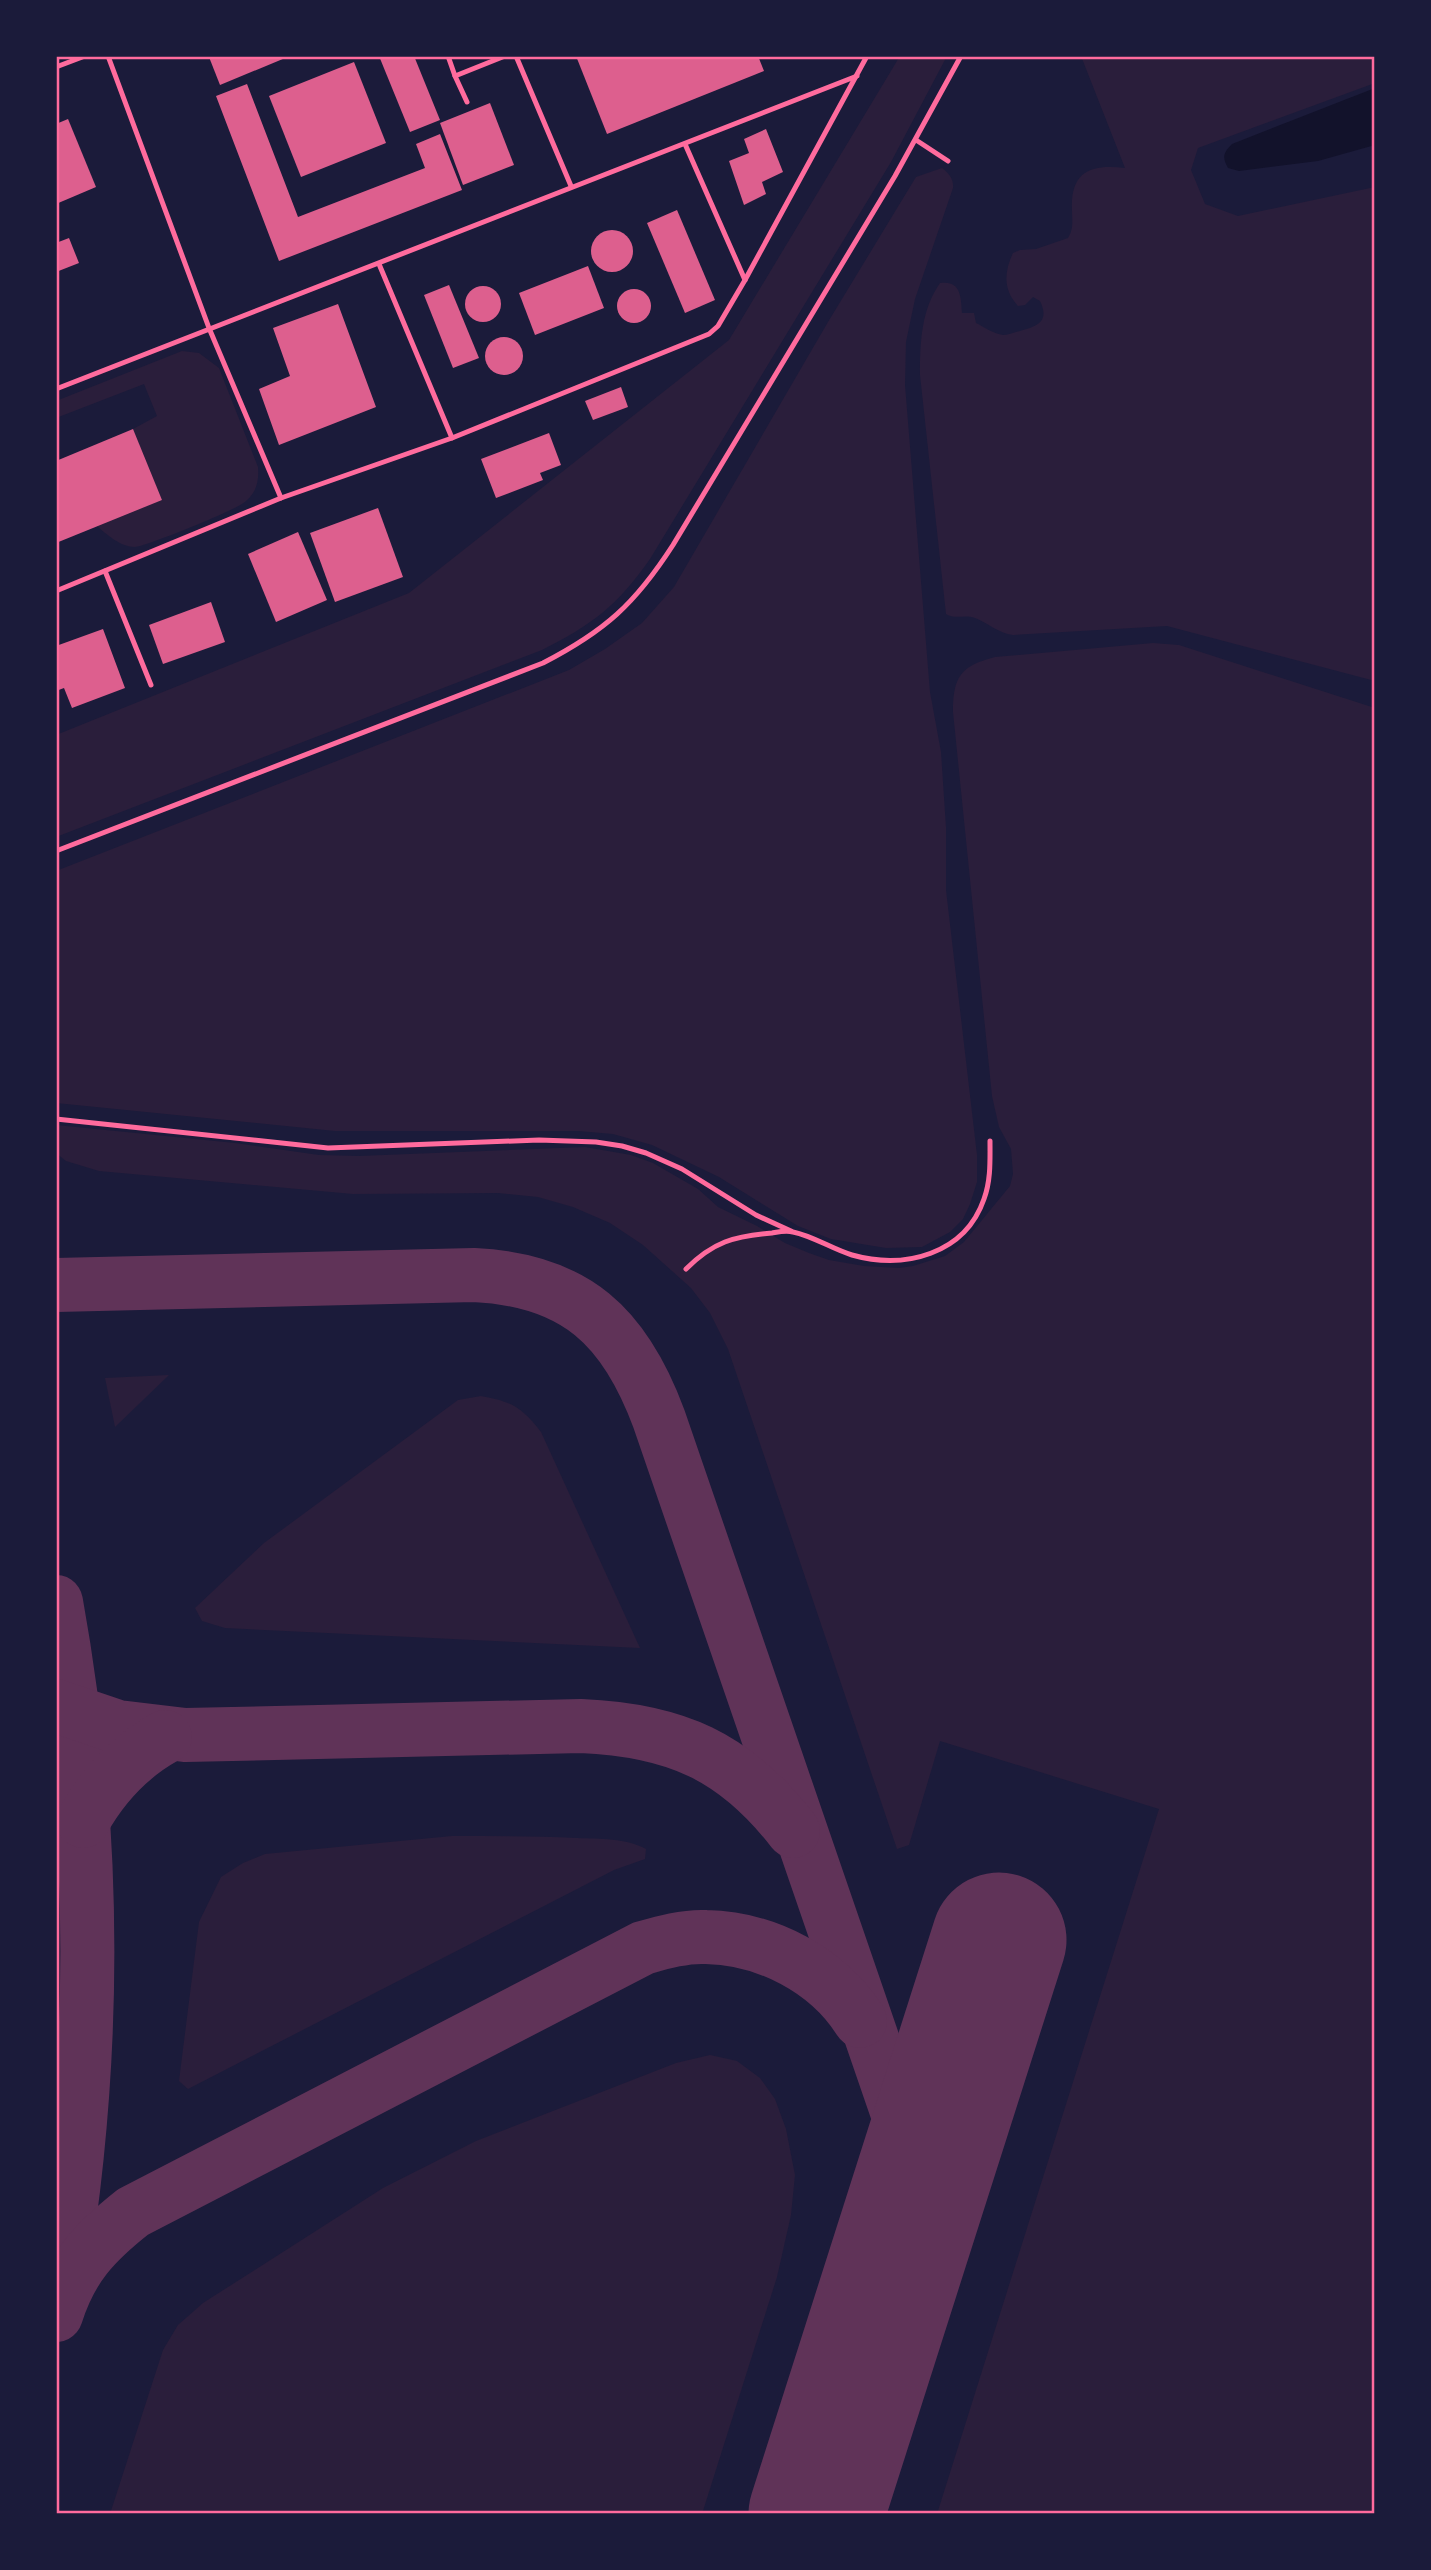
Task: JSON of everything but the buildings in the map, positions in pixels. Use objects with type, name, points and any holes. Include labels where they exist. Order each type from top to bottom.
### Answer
[{"type":"lane","points":[[56,67],[85,56]]},
{"type":"lane","points":[[108,56],[209,328],[281,498]]},
{"type":"lane","points":[[447,56],[467,102]]},
{"type":"lane","points":[[455,76],[505,56]]},
{"type":"lane","points":[[516,56],[571,186]]},
{"type":"lane","points":[[56,591],[281,498],[452,438],[709,334],[718,326],[745,280],[867,56]]},
{"type":"lane","points":[[56,851],[543,663],[602,629],[626,608],[652,578],[916,140],[961,56]]},
{"type":"lane","points":[[56,389],[857,76]]},
{"type":"lane","points":[[916,140],[948,161]]},
{"type":"lane","points":[[685,144],[745,280]]},
{"type":"lane","points":[[379,264],[452,438]]},
{"type":"lane","points":[[105,571],[151,685]]},
{"type":"lane","points":[[56,1119],[328,1148],[539,1140],[596,1142],[622,1146],[682,1168],[756,1215],[791,1231],[863,1257],[907,1261],[927,1256],[948,1246],[963,1234],[976,1217],[985,1197],[990,1141]]},
{"type":"lane","points":[[686,1269],[716,1244],[737,1237],[791,1231]]},
{"type":"shaded area","points":[[900,56],[947,56],[891,162],[650,559],[615,601],[590,622],[542,650],[56,837],[56,735],[409,593],[729,340]]},
{"type":"shaded area","points":[[1081,56],[1375,56],[1375,83],[1198,148],[1191,170],[1205,204],[1238,216],[1375,187],[1375,681],[1167,626],[1013,635],[975,618],[946,614],[920,375],[925,316],[940,283],[947,283],[952,284],[958,291],[962,313],[974,313],[976,323],[996,333],[1005,335],[1026,329],[1043,318],[1040,301],[1033,297],[1025,305],[1018,306],[1010,294],[1006,281],[1013,253],[1036,249],[1068,238],[1072,225],[1072,198],[1079,179],[1093,169],[1125,168]]},
{"type":"shaded area","points":[[1375,88],[1375,145],[1318,161],[1239,171],[1228,168],[1224,155],[1232,144]]},
{"type":"shaded area","points":[[942,168],[953,182],[953,188],[915,299],[906,342],[905,385],[930,692],[941,752],[946,827],[946,890],[977,1155],[977,1182],[963,1219],[950,1232],[922,1247],[886,1248],[831,1239],[798,1226],[719,1177],[652,1145],[613,1134],[578,1131],[335,1131],[56,1103],[56,871],[569,670],[642,623],[674,587],[916,177]]},
{"type":"shaded area","points":[[182,351],[199,353],[219,368],[258,467],[256,485],[246,501],[227,511],[156,541],[135,547],[125,545],[97,526],[162,500],[133,429],[157,416],[144,384],[56,418],[56,401]]},
{"type":"shaded area","points":[[1153,643],[1179,645],[1375,708],[1375,2514],[937,2514],[1159,1809],[940,1741],[909,1845],[897,1849],[728,1349],[710,1313],[691,1288],[643,1245],[610,1223],[573,1207],[538,1197],[498,1193],[353,1194],[99,1171],[66,1161],[56,1153],[56,1125],[235,1143],[319,1155],[359,1156],[585,1147],[631,1155],[653,1163],[698,1189],[718,1207],[785,1243],[829,1260],[899,1268],[945,1256],[964,1242],[1010,1186],[1013,1174],[1011,1149],[999,1127],[992,1096],[953,712],[957,681],[961,674],[974,664],[995,657]]},
{"type":"shaded area","points":[[169,1375],[115,1427],[105,1378]]},
{"type":"shaded area","points":[[481,1396],[516,1407],[541,1432],[640,1648],[225,1628],[202,1621],[195,1608],[264,1543],[458,1400]]},
{"type":"shaded area","points":[[452,1836],[604,1839],[630,1843],[646,1849],[645,1859],[614,1870],[188,2089],[179,2081],[199,1922],[221,1877],[243,1863],[265,1854]]},
{"type":"shaded area","points":[[710,2055],[737,2061],[760,2078],[775,2099],[786,2129],[795,2175],[791,2215],[777,2277],[702,2514],[110,2514],[163,2350],[178,2325],[203,2303],[383,2188],[476,2141],[676,2063]]},
{"type":"taxiway","points":[[56,1285],[474,1275],[510,1279],[541,1287],[592,1314],[630,1358],[659,1419],[900,2120],[908,2167],[907,2202],[854,2396]]},
{"type":"taxiway","points":[[56,1602],[79,1773],[87,1945],[86,2031],[80,2117],[59,2287]]},
{"type":"taxiway","points":[[56,1706],[118,1727],[185,1735],[581,1726],[646,1734],[674,1741],[725,1766],[771,1805],[793,1831]]},
{"type":"taxiway","points":[[83,1821],[118,1773],[165,1737]]},
{"type":"taxiway","points":[[56,2315],[77,2269],[96,2245],[133,2212],[643,1948],[682,1938],[698,1937],[751,1943],[794,1960],[813,1972],[831,1986],[860,2021]]},
{"type":"runway","points":[[816,2514],[999,1940]]}]
